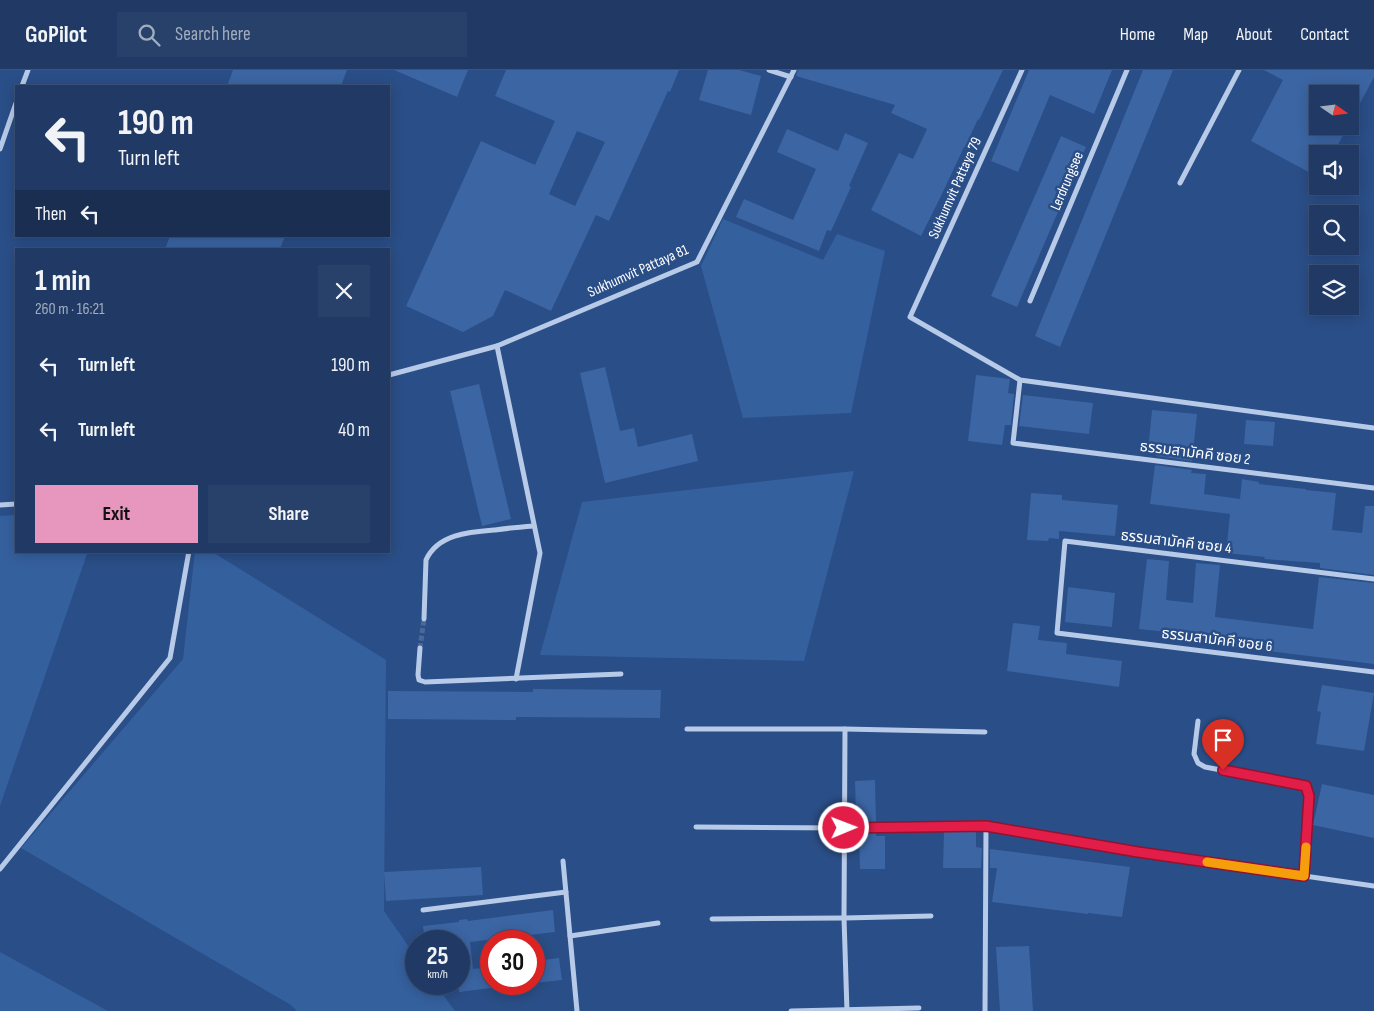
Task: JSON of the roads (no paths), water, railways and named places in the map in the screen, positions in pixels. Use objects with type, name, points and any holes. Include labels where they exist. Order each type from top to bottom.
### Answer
[{"type":"street","points":[[22,85],[28,70]]},
{"type":"street","points":[[769,70],[791,77]]},
{"type":"street","name":"Sukhumvit Pattaya 81","points":[[390,375],[497,346],[697,262],[794,70]]},
{"type":"street","name":"Sukhumvit Pattaya 79","points":[[1020,380],[910,317],[1022,70]]},
{"type":"street","name":"Lerdrungsee","points":[[1030,301],[1127,70]]},
{"type":"street","points":[[1180,184],[1239,70]]},
{"type":"street","points":[[0,149],[15,106]]},
{"type":"street","points":[[497,346],[540,553],[516,679]]},
{"type":"street","points":[[1020,380],[1374,428]]},
{"type":"street","name":"ธรรมสามัคคี ซอย 2","points":[[1020,380],[1013,444],[1374,488]]},
{"type":"street","points":[[0,505],[15,504]]},
{"type":"street","points":[[424,619],[426,560],[436,546],[454,536],[467,533],[534,526]]},
{"type":"street","name":"ธรรมสามัคคี ซอย 4","points":[[1057,632],[1065,542],[1374,579]]},
{"type":"street","points":[[0,869],[170,658],[189,553]]},
{"type":"street","name":"ธรรมสามัคคี ซอย 6","points":[[1057,632],[1374,672]]},
{"type":"street","points":[[420,648],[418,675],[419,680],[425,682],[621,674]]},
{"type":"street","points":[[1198,721],[1194,754],[1198,763],[1205,767],[1306,786],[1309,796],[1304,876]]},
{"type":"street","points":[[687,729],[844,729],[985,732]]},
{"type":"street","points":[[844,729],[844,918],[847,1010]]},
{"type":"street","points":[[985,1011],[986,826]]},
{"type":"street","points":[[696,827],[844,828],[986,826],[1138,852],[1374,886]]},
{"type":"street","points":[[563,861],[577,1011]]},
{"type":"street","points":[[423,910],[566,892]]},
{"type":"street","points":[[712,919],[930,916]]},
{"type":"street","points":[[570,936],[658,923]]},
{"type":"street","points":[[791,1011],[919,1008]]},
{"type":"tunnel","points":[[420,648],[424,619]]}]
